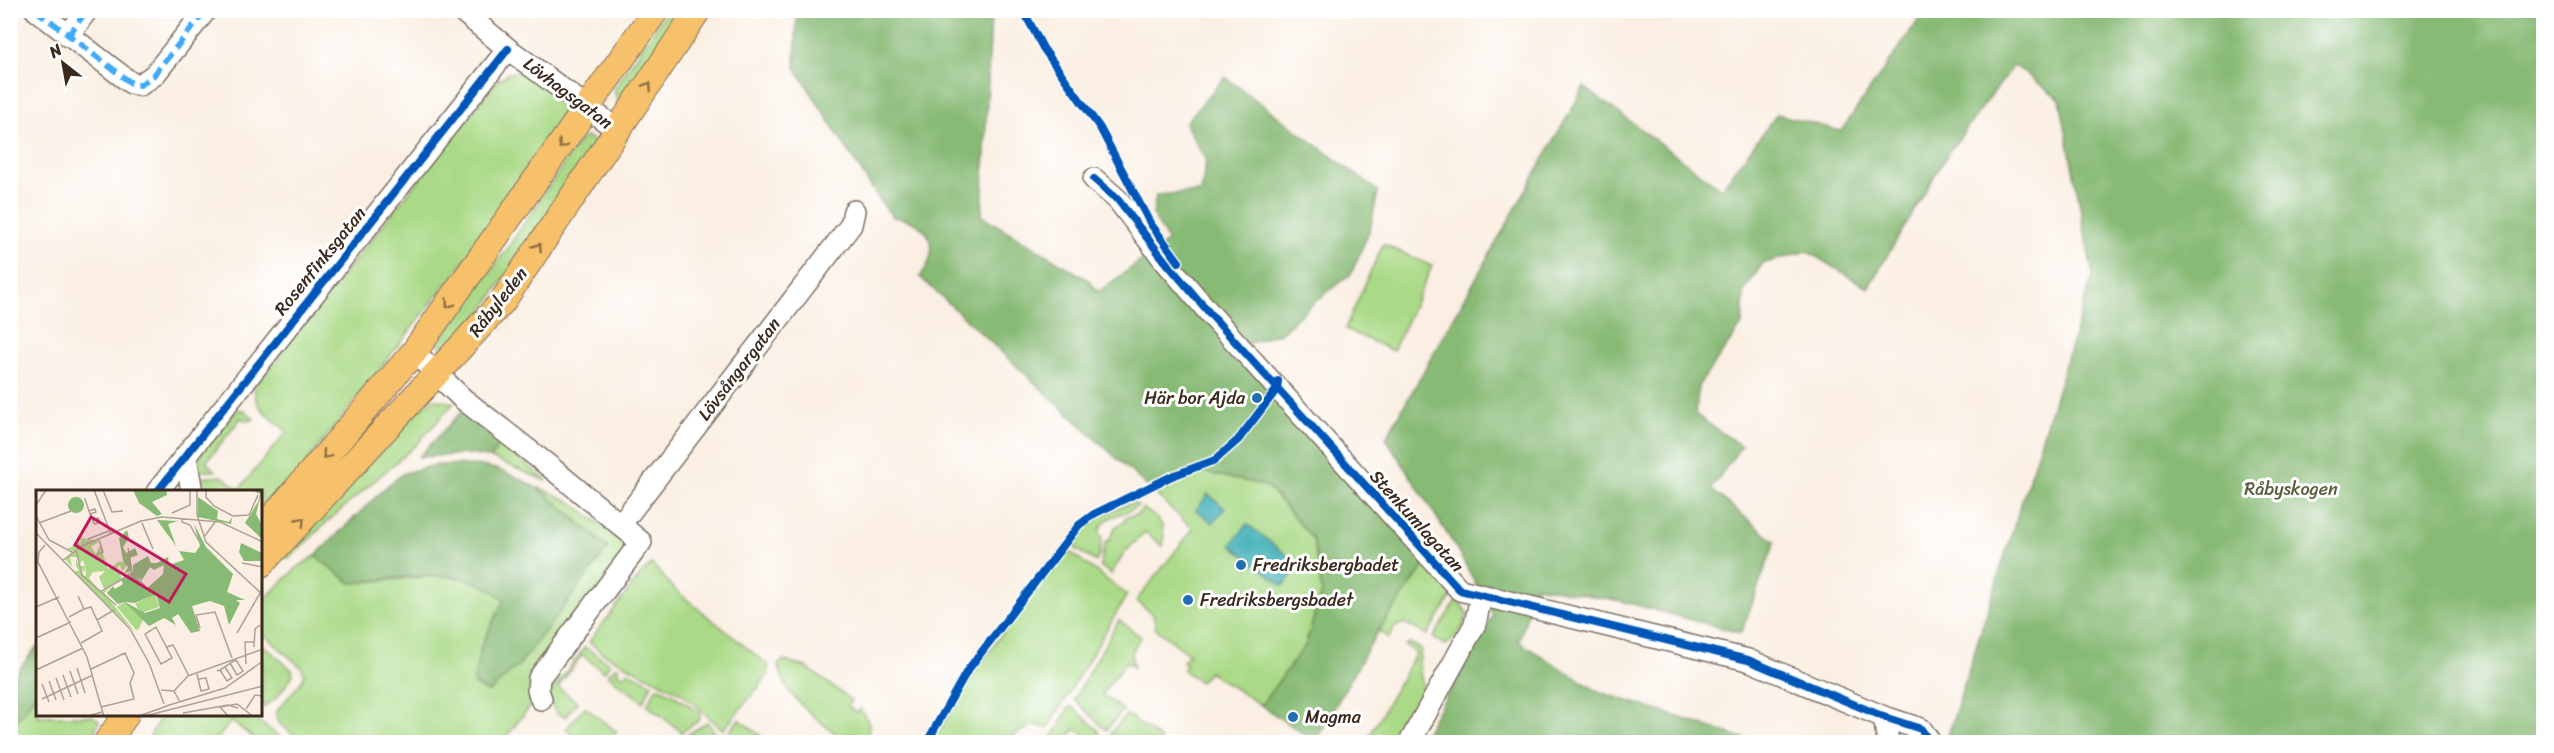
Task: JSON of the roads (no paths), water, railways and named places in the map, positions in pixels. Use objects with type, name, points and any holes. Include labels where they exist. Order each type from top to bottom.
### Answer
[{"type":"main road","name":"Råbyleden","points":[[262,530],[414,352],[656,10]]},
{"type":"main road","name":"Råbyleden","points":[[262,563],[502,302],[619,131],[698,10]]},
{"type":"main road","points":[[107,742],[124,717]]},
{"type":"street","points":[[36,10],[131,83],[140,84],[154,75],[206,10]]},
{"type":"street","points":[[68,36],[87,10]]},
{"type":"street","name":"Lövhagsgatan","points":[[461,10],[619,131]]},
{"type":"street","name":"Rosenfinksgatan","points":[[159,490],[508,48]]},
{"type":"street","name":"Stenkumlagatan","points":[[1094,178],[1118,200],[1165,261],[1212,316],[1460,590],[1748,660],[1884,717],[1921,729],[1930,742]]},
{"type":"street","name":"Lövsångargatan","points":[[620,525],[851,225],[854,211]]},
{"type":"street","points":[[414,352],[463,399],[640,542],[538,678],[541,699]]},
{"type":"street","points":[[186,458],[192,490]]},
{"type":"street","points":[[1410,742],[1475,624],[1482,597]]},
{"type":"street","points":[[1884,717],[1888,742]]},
{"type":"water","points":[[1208,494],[1225,508],[1213,523],[1196,510]]},
{"type":"water","points":[[1247,524],[1300,565],[1283,586],[1231,545]]},
{"type":"place","name":"Här bor Ajda","points":[[1257,398]]},
{"type":"place","name":"Fredriksbergbadet","points":[[1241,565]]},
{"type":"place","name":"Fredriksbergsbadet","points":[[1188,600]]},
{"type":"place","name":"Magma","points":[[1293,717]]},
{"type":"park label","name":"Råbyskogen","points":[[2291,489]]}]
